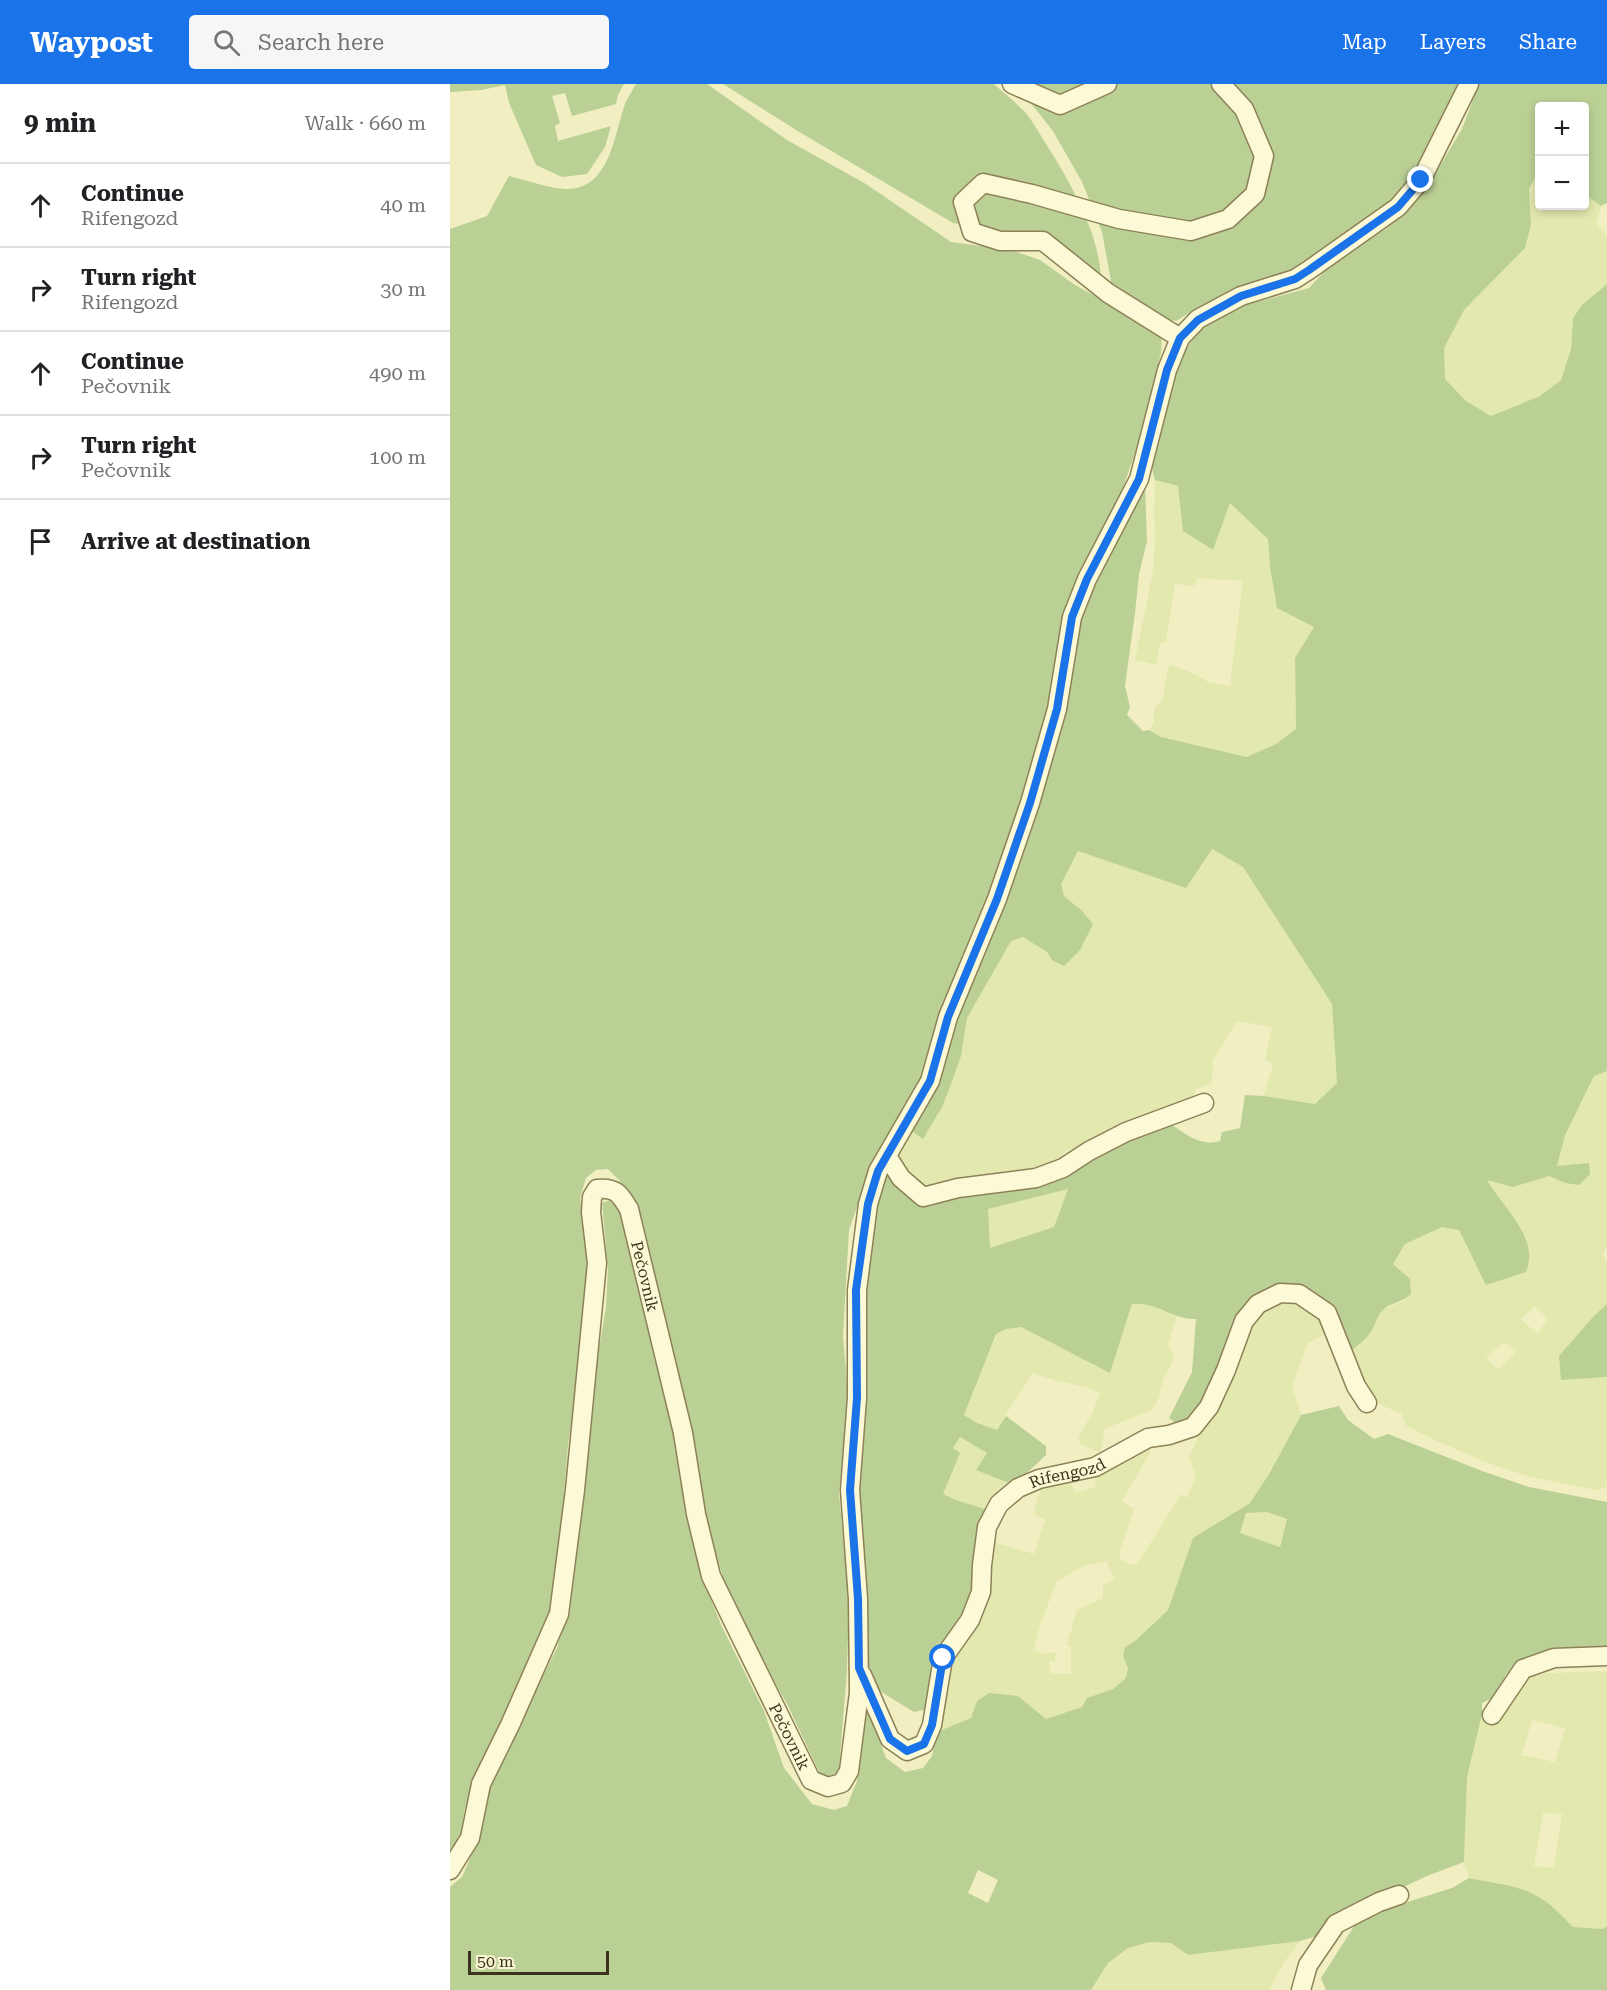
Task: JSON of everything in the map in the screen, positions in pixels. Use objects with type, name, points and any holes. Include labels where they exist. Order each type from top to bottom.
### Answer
[{"type":"street","points":[[1012,84],[1060,105],[1107,84]]},
{"type":"street","points":[[1180,338],[1108,293],[1043,241],[1000,241],[972,232],[963,202],[983,183],[1032,194],[1119,219],[1191,231],[1228,219],[1255,194],[1264,156],[1244,109],[1221,84]]},
{"type":"street","name":"Pečovnik","points":[[450,1870],[470,1838],[481,1784],[559,1614],[597,1263],[591,1212],[592,1197],[597,1190],[608,1188],[614,1190],[623,1198],[629,1209],[678,1412],[696,1514],[711,1576],[811,1780],[828,1787],[842,1783],[849,1771],[859,1693],[858,1599],[850,1490],[857,1398],[856,1290],[868,1204],[878,1171],[930,1081],[948,1017],[997,899],[1030,803],[1057,709],[1072,617],[1087,579],[1139,479],[1167,370],[1180,338],[1198,320],[1241,296],[1302,274],[1398,207],[1421,180],[1469,84]]},
{"type":"street","points":[[887,1156],[901,1178],[923,1197],[958,1188],[1036,1178],[1063,1168],[1089,1151],[1126,1132],[1204,1103]]},
{"type":"street","name":"Rifengozd","points":[[859,1668],[890,1739],[907,1751],[924,1744],[932,1725],[943,1658],[970,1620],[981,1592],[987,1527],[999,1504],[1018,1488],[1039,1479],[1095,1467],[1148,1438],[1169,1435],[1193,1427],[1209,1407],[1244,1321],[1258,1304],[1280,1293],[1299,1294],[1328,1313],[1356,1386],[1367,1403]]},
{"type":"street","points":[[1492,1715],[1523,1669],[1554,1658],[1607,1656]]},
{"type":"street","points":[[1301,1990],[1308,1965],[1336,1924],[1379,1902],[1399,1896]]},
{"type":"green space","points":[[450,84],[624,84],[616,104],[572,116],[565,93],[552,96],[560,123],[555,126],[558,141],[611,126],[605,147],[587,174],[562,177],[536,165],[509,103],[505,85],[481,90],[450,92]]},
{"type":"green space","points":[[636,84],[707,84],[787,140],[866,184],[951,242],[1011,250],[1040,260],[1075,285],[1162,332],[1161,353],[1139,441],[1121,494],[1066,605],[1050,709],[990,898],[927,1073],[867,1178],[849,1230],[843,1336],[848,1395],[839,1493],[849,1601],[847,1670],[839,1769],[832,1777],[821,1776],[788,1706],[740,1621],[723,1577],[702,1510],[691,1434],[644,1233],[631,1198],[619,1180],[608,1169],[596,1170],[586,1178],[580,1198],[592,1272],[568,1444],[558,1575],[541,1646],[475,1776],[464,1812],[461,1836],[450,1862],[450,229],[487,216],[509,176],[561,189],[581,187],[593,180],[608,158],[625,104]]},
{"type":"green space","points":[[723,84],[994,84],[1028,115],[1073,190],[1096,246],[1101,283],[1076,262],[972,226],[953,223]]},
{"type":"green space","points":[[1009,84],[1463,84],[1424,164],[1377,216],[1292,274],[1202,305],[1176,321],[1162,318],[1113,292],[1102,232],[1082,182],[1053,131],[1030,102]]},
{"type":"green space","points":[[1479,84],[1607,84],[1607,203],[1601,206],[1589,197],[1589,102],[1535,102],[1535,178],[1529,189],[1531,225],[1525,248],[1464,310],[1444,348],[1445,379],[1466,401],[1491,416],[1540,396],[1561,380],[1571,349],[1573,318],[1582,305],[1607,284],[1607,1071],[1594,1076],[1565,1135],[1557,1166],[1589,1163],[1590,1174],[1579,1185],[1565,1183],[1549,1176],[1513,1187],[1487,1180],[1524,1235],[1529,1259],[1526,1272],[1486,1285],[1459,1230],[1442,1227],[1405,1244],[1393,1264],[1410,1279],[1411,1294],[1383,1310],[1367,1337],[1348,1353],[1317,1301],[1257,1297],[1196,1418],[1181,1427],[1169,1418],[1192,1372],[1196,1319],[1180,1317],[1149,1305],[1132,1304],[1110,1373],[1021,1327],[1006,1329],[996,1334],[964,1415],[977,1423],[997,1430],[1006,1416],[1046,1446],[1046,1455],[1014,1485],[976,1470],[987,1453],[960,1437],[953,1448],[960,1453],[943,1494],[988,1510],[975,1593],[927,1709],[914,1712],[878,1690],[868,1666],[856,1493],[862,1332],[873,1227],[883,1175],[889,1175],[904,1194],[932,1206],[974,1187],[1110,1149],[1168,1122],[1199,1141],[1220,1141],[1222,1132],[1240,1128],[1245,1095],[1315,1104],[1337,1083],[1332,1004],[1243,867],[1212,849],[1186,888],[1078,851],[1061,884],[1064,896],[1093,924],[1080,950],[1064,966],[1052,960],[1047,952],[1023,937],[1011,941],[967,1018],[961,1056],[942,1107],[923,1139],[910,1130],[940,1083],[960,1001],[976,962],[1006,904],[1082,610],[1110,547],[1131,517],[1145,483],[1147,541],[1139,574],[1125,686],[1130,707],[1127,715],[1143,731],[1149,730],[1161,737],[1247,757],[1276,744],[1296,729],[1295,658],[1314,627],[1277,608],[1268,539],[1230,503],[1213,550],[1183,531],[1178,486],[1155,480],[1151,465],[1163,412],[1180,358],[1202,326],[1235,308],[1309,288],[1334,261],[1387,228],[1411,206],[1435,174],[1462,129]],"holes":[[[1068,1189],[1054,1227],[990,1248],[988,1209]]]},
{"type":"green space","points":[[1535,178],[1535,210],[1589,210],[1589,197],[1601,206],[1596,224],[1607,235],[1607,284],[1582,305],[1573,318],[1571,349],[1561,380],[1540,396],[1491,416],[1466,401],[1445,379],[1444,347],[1464,310],[1525,248],[1531,225],[1529,189]]},
{"type":"green space","points":[[1155,480],[1178,486],[1184,531],[1213,550],[1230,502],[1268,539],[1277,608],[1315,626],[1295,658],[1296,729],[1276,744],[1247,757],[1161,737],[1149,730],[1154,723],[1154,709],[1162,701],[1169,664],[1208,682],[1230,686],[1243,581],[1197,578],[1194,586],[1175,584],[1166,641],[1160,644],[1156,665],[1135,660],[1153,571]]},
{"type":"green space","points":[[1212,849],[1243,867],[1332,1004],[1337,1083],[1315,1104],[1264,1096],[1273,1064],[1265,1059],[1272,1027],[1237,1021],[1213,1060],[1212,1083],[1195,1090],[1191,1104],[1078,1158],[1072,1148],[1062,1154],[1069,1164],[943,1192],[910,1188],[897,1157],[910,1130],[942,1107],[961,1056],[967,1018],[1011,941],[1023,937],[1047,952],[1052,960],[1081,910],[1064,896],[1061,884],[1078,851],[1186,888]]},
{"type":"green space","points":[[1607,1071],[1607,1248],[1602,1253],[1607,1263],[1607,1304],[1568,1345],[1561,1380],[1607,1377],[1607,1487],[1596,1490],[1531,1477],[1493,1465],[1405,1425],[1402,1414],[1360,1396],[1348,1353],[1359,1345],[1384,1309],[1404,1301],[1400,1269],[1393,1264],[1405,1244],[1443,1226],[1459,1230],[1486,1285],[1523,1230],[1486,1180],[1537,1179],[1549,1176],[1565,1183],[1557,1167],[1565,1135],[1594,1075]],"holes":[[[1535,1306],[1548,1319],[1537,1334],[1521,1319]],[[1504,1342],[1516,1352],[1498,1369],[1486,1358]]]},
{"type":"green space","points":[[1068,1189],[1054,1227],[990,1248],[987,1209]]},
{"type":"green space","points":[[610,1200],[618,1207],[626,1220],[675,1436],[685,1511],[703,1580],[722,1627],[764,1711],[784,1768],[812,1804],[834,1810],[847,1806],[857,1781],[859,1714],[869,1712],[886,1758],[905,1772],[923,1768],[932,1756],[937,1732],[971,1718],[977,1701],[989,1693],[1018,1696],[1046,1719],[1082,1707],[1087,1698],[1113,1689],[1126,1678],[1128,1668],[1123,1656],[1125,1647],[1135,1641],[1168,1610],[1193,1538],[1250,1503],[1269,1474],[1301,1415],[1339,1406],[1348,1420],[1374,1439],[1388,1434],[1529,1487],[1607,1502],[1607,1660],[1513,1665],[1495,1697],[1482,1703],[1482,1714],[1467,1777],[1464,1862],[1427,1876],[1356,1909],[1328,1933],[1300,1941],[1188,1955],[1171,1943],[1150,1942],[1128,1948],[1108,1963],[1091,1990],[450,1990],[450,1887],[462,1877],[479,1838],[490,1780],[557,1648],[574,1577],[583,1445],[606,1307],[608,1269],[602,1203]],"holes":[[[1267,1512],[1287,1519],[1280,1547],[1240,1533],[1246,1513]],[[978,1870],[998,1880],[988,1903],[968,1893]]]},
{"type":"green space","points":[[1286,1299],[1304,1302],[1322,1320],[1324,1335],[1308,1343],[1292,1386],[1301,1415],[1269,1474],[1250,1503],[1193,1538],[1168,1610],[1135,1641],[1125,1647],[1123,1656],[1128,1668],[1126,1678],[1113,1689],[1087,1698],[1082,1707],[1046,1719],[1018,1696],[977,1701],[971,1718],[937,1732],[947,1663],[990,1541],[1034,1554],[1045,1520],[1034,1514],[1041,1486],[1070,1480],[1075,1493],[1096,1487],[1093,1475],[1117,1465],[1150,1445],[1151,1451],[1122,1501],[1134,1509],[1120,1551],[1120,1558],[1130,1565],[1138,1563],[1181,1494],[1187,1498],[1196,1476],[1189,1457],[1250,1321],[1266,1305]],"holes":[[[1107,1561],[1114,1579],[1103,1586],[1103,1598],[1077,1610],[1067,1645],[1071,1647],[1071,1674],[1051,1673],[1049,1661],[1055,1661],[1056,1652],[1043,1654],[1034,1650],[1056,1582],[1083,1566]]]},
{"type":"green space","points":[[1142,1303],[1167,1310],[1177,1316],[1168,1345],[1173,1353],[1172,1364],[1164,1377],[1158,1400],[1151,1410],[1105,1429],[1100,1453],[1081,1444],[1078,1437],[1092,1414],[1100,1393],[1087,1387],[1033,1373],[997,1430],[977,1423],[964,1415],[996,1334],[1006,1329],[1021,1327],[1110,1373],[1132,1304]]},
{"type":"green space","points":[[1607,1304],[1607,1377],[1561,1380],[1559,1356]]},
{"type":"green space","points":[[960,1437],[987,1453],[977,1470],[1014,1485],[988,1510],[943,1494],[960,1453],[953,1448]]},
{"type":"green space","points":[[1267,1512],[1287,1519],[1280,1547],[1240,1533],[1245,1513]]},
{"type":"green space","points":[[1607,1671],[1607,1926],[1603,1929],[1573,1927],[1556,1910],[1521,1889],[1469,1878],[1464,1862],[1467,1777],[1482,1714],[1500,1706],[1512,1683],[1547,1673]],"holes":[[[1532,1720],[1565,1728],[1555,1762],[1522,1755]],[[1543,1813],[1562,1814],[1554,1868],[1534,1866]]]},
{"type":"green space","points":[[1469,1878],[1510,1886],[1533,1894],[1550,1904],[1573,1927],[1603,1929],[1607,1926],[1607,1990],[1326,1990],[1321,1978],[1360,1917],[1452,1888]]},
{"type":"green space","points":[[1300,1941],[1283,1964],[1269,1990],[1091,1990],[1108,1963],[1128,1948],[1150,1942],[1171,1943],[1188,1955]]},
{"type":"route","points":[[943,1658],[932,1725],[924,1744],[907,1751],[890,1739],[859,1668],[858,1599],[850,1490],[857,1398],[856,1290],[868,1204],[878,1171],[930,1081],[948,1017],[997,899],[1030,803],[1057,709],[1072,617],[1087,579],[1139,479],[1167,370],[1180,338],[1198,320],[1241,296],[1295,279],[1309,270],[1398,207],[1421,180]]}]
